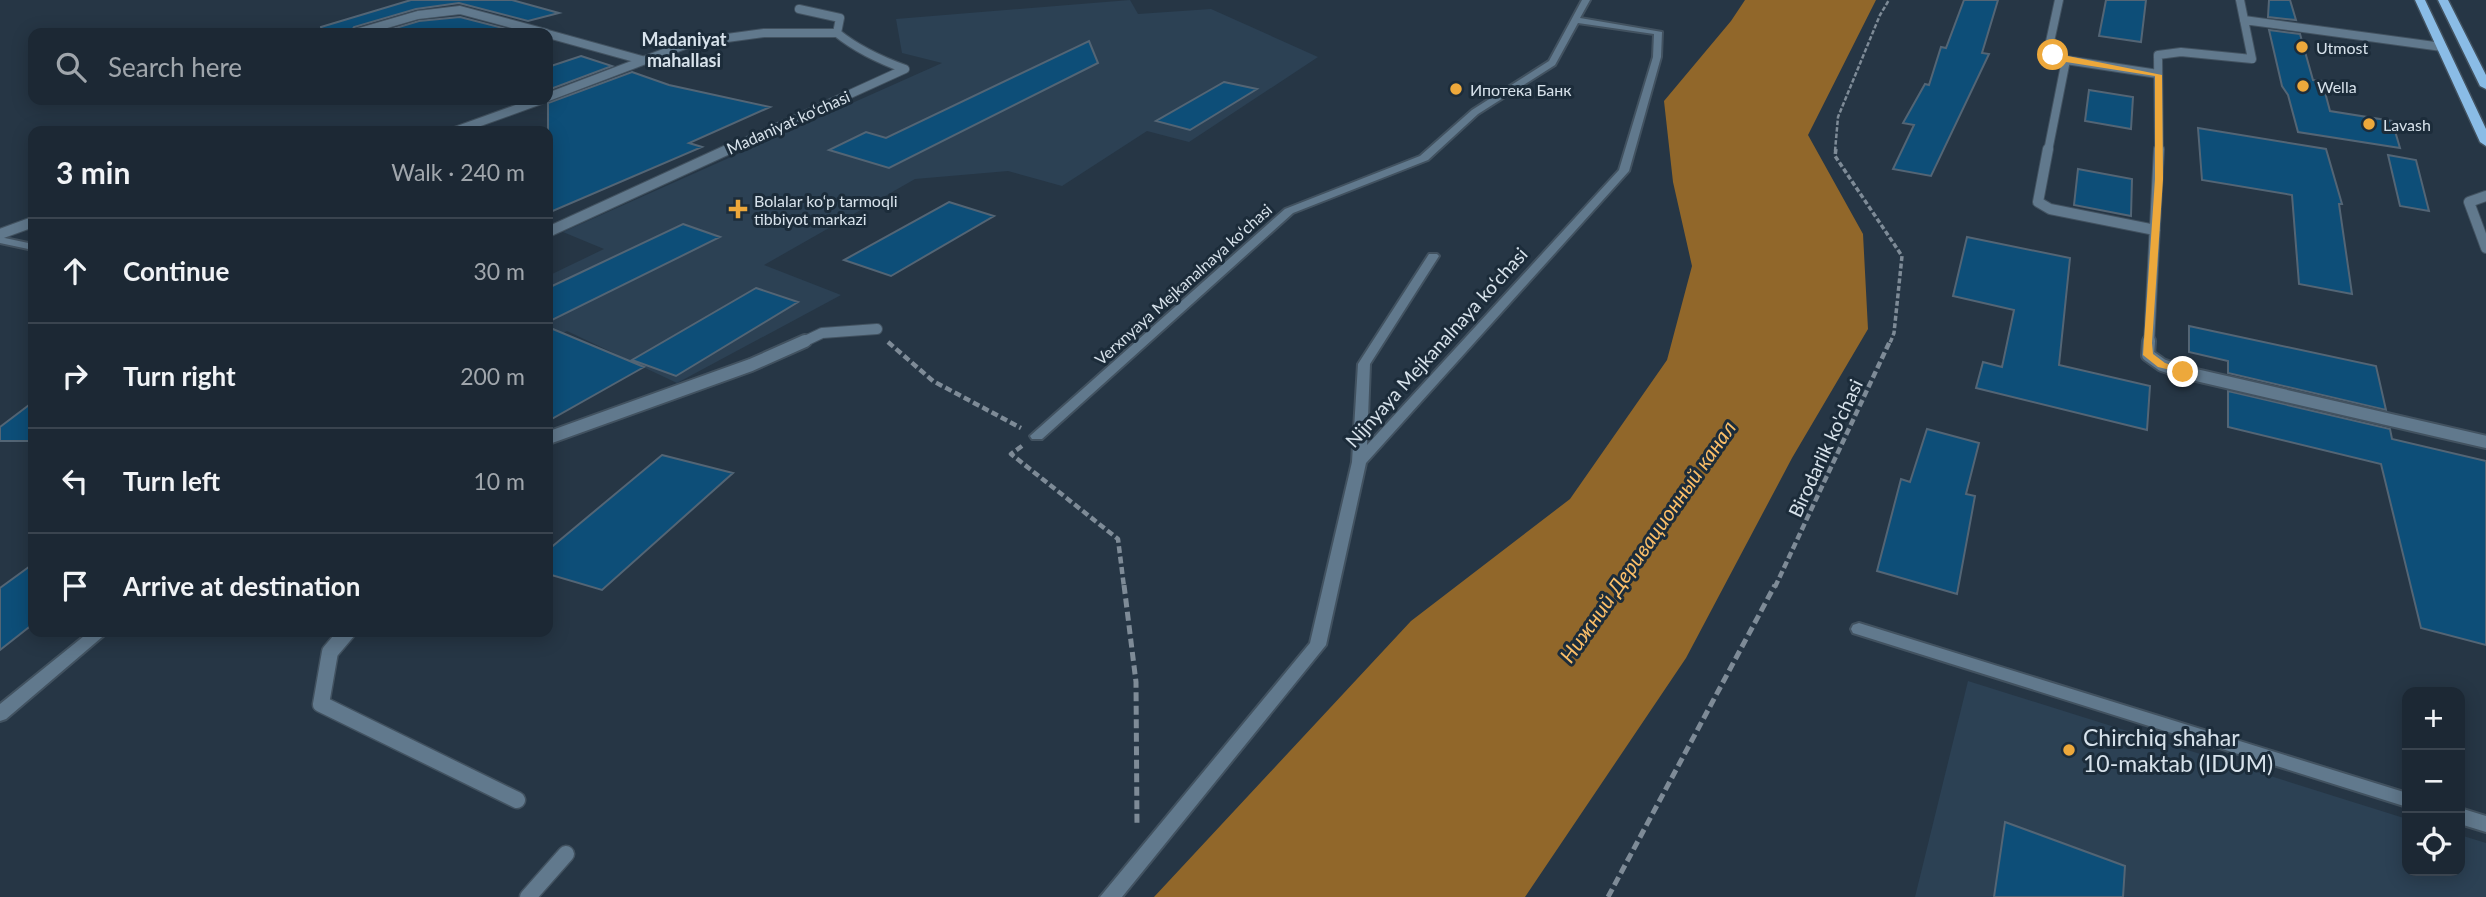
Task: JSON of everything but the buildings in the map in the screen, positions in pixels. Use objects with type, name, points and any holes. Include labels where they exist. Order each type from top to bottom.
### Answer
[{"type":"main road","points":[[2420,0],[2485,137]]},
{"type":"main road","points":[[2442,0],[2486,86]]},
{"type":"street","name":"Verxnyaya Mejkanalnaya ko‘chasi","points":[[1037,436],[1289,211],[1424,158],[1475,111],[1552,62],[1586,0]]},
{"type":"street","name":"Nijnyaya Mejkanalnaya ko‘chasi","points":[[1110,897],[1318,645],[1359,462],[1624,171],[1657,57],[1658,32],[1575,20]]},
{"type":"street","points":[[0,240],[28,246]]},
{"type":"street","points":[[1359,462],[1364,364],[1433,256]]},
{"type":"street","points":[[1859,629],[2402,798]]},
{"type":"street","points":[[0,713],[94,637]]},
{"type":"street","points":[[2465,818],[2486,824]]},
{"type":"lane","points":[[2059,0],[2049,51],[2066,60],[2158,75]]},
{"type":"lane","points":[[2240,0],[2252,59],[2168,51],[2158,55],[2159,179],[2148,355],[2162,365],[2183,372],[2486,442]]},
{"type":"lane","name":"Madaniyat ko‘chasi","points":[[553,230],[905,69],[861,52],[837,33],[840,18],[799,9]]},
{"type":"lane","points":[[373,28],[418,15],[460,10],[525,28]]},
{"type":"lane","points":[[2244,20],[2442,47]]},
{"type":"lane","points":[[553,95],[690,43],[764,33],[837,33]]},
{"type":"lane","points":[[553,36],[642,60]]},
{"type":"lane","points":[[2066,60],[2038,202],[2050,209],[2155,230]]},
{"type":"lane","points":[[469,126],[529,105]]},
{"type":"lane","points":[[2486,196],[2469,202],[2486,248]]},
{"type":"lane","points":[[0,234],[28,224]]},
{"type":"lane","points":[[553,436],[751,365],[822,333],[877,329]]},
{"type":"lane","points":[[343,637],[330,652],[321,704],[517,800]]},
{"type":"lane","points":[[528,897],[566,854]]},
{"type":"path","name":"Birodarlik ko'chasi","points":[[1608,897],[1777,582],[1895,333],[1902,256],[1835,156],[1838,117],[1880,15],[1889,0]]},
{"type":"path","points":[[877,329],[902,359],[960,398],[1037,436],[1011,454],[1118,539],[1136,681],[1138,866]]},
{"type":"shaded area","name":"Bolalar ko‘p tarmoqli tibbiyot markazi","points":[[1130,0],[1138,14],[1211,9],[1318,57],[1189,142],[1147,131],[1062,186],[1008,171],[915,179],[764,265],[841,295],[677,383],[567,331],[553,338],[553,274],[604,249],[563,232],[942,63],[902,53],[896,19]]},
{"type":"shaded area","name":"Chirchiq shahar 10-maktab (IDUM)","points":[[1968,681],[2402,817],[2402,876],[2465,876],[2465,837],[2486,843],[2486,897],[1915,897]]},
{"type":"water","name":"Нижний Деривационный канал","points":[[1745,0],[1876,0],[1808,135],[1863,234],[1868,329],[1792,458],[1686,658],[1525,897],[1154,897],[1411,621],[1570,499],[1667,360],[1692,266],[1673,182],[1664,101],[1731,21]]},
{"type":"place","name":"Utmost","points":[[2302,47]]},
{"type":"place","name":"Wella","points":[[2303,86]]},
{"type":"place","name":"Ипотека Банк","points":[[1456,89]]},
{"type":"place","name":"Lavash","points":[[2369,124]]},
{"type":"place","name":"Bolalar ko‘p tarmoqli tibbiyot markazi","points":[[738,209]]},
{"type":"place","name":"Chirchiq shahar 10-maktab (IDUM)","points":[[2069,750]]},
{"type":"district","name":"Madaniyat mahallasi","points":[[684,49]]},
{"type":"route","points":[[2053,55],[2066,60],[2158,75],[2159,179],[2148,355],[2162,365],[2183,372]]}]
